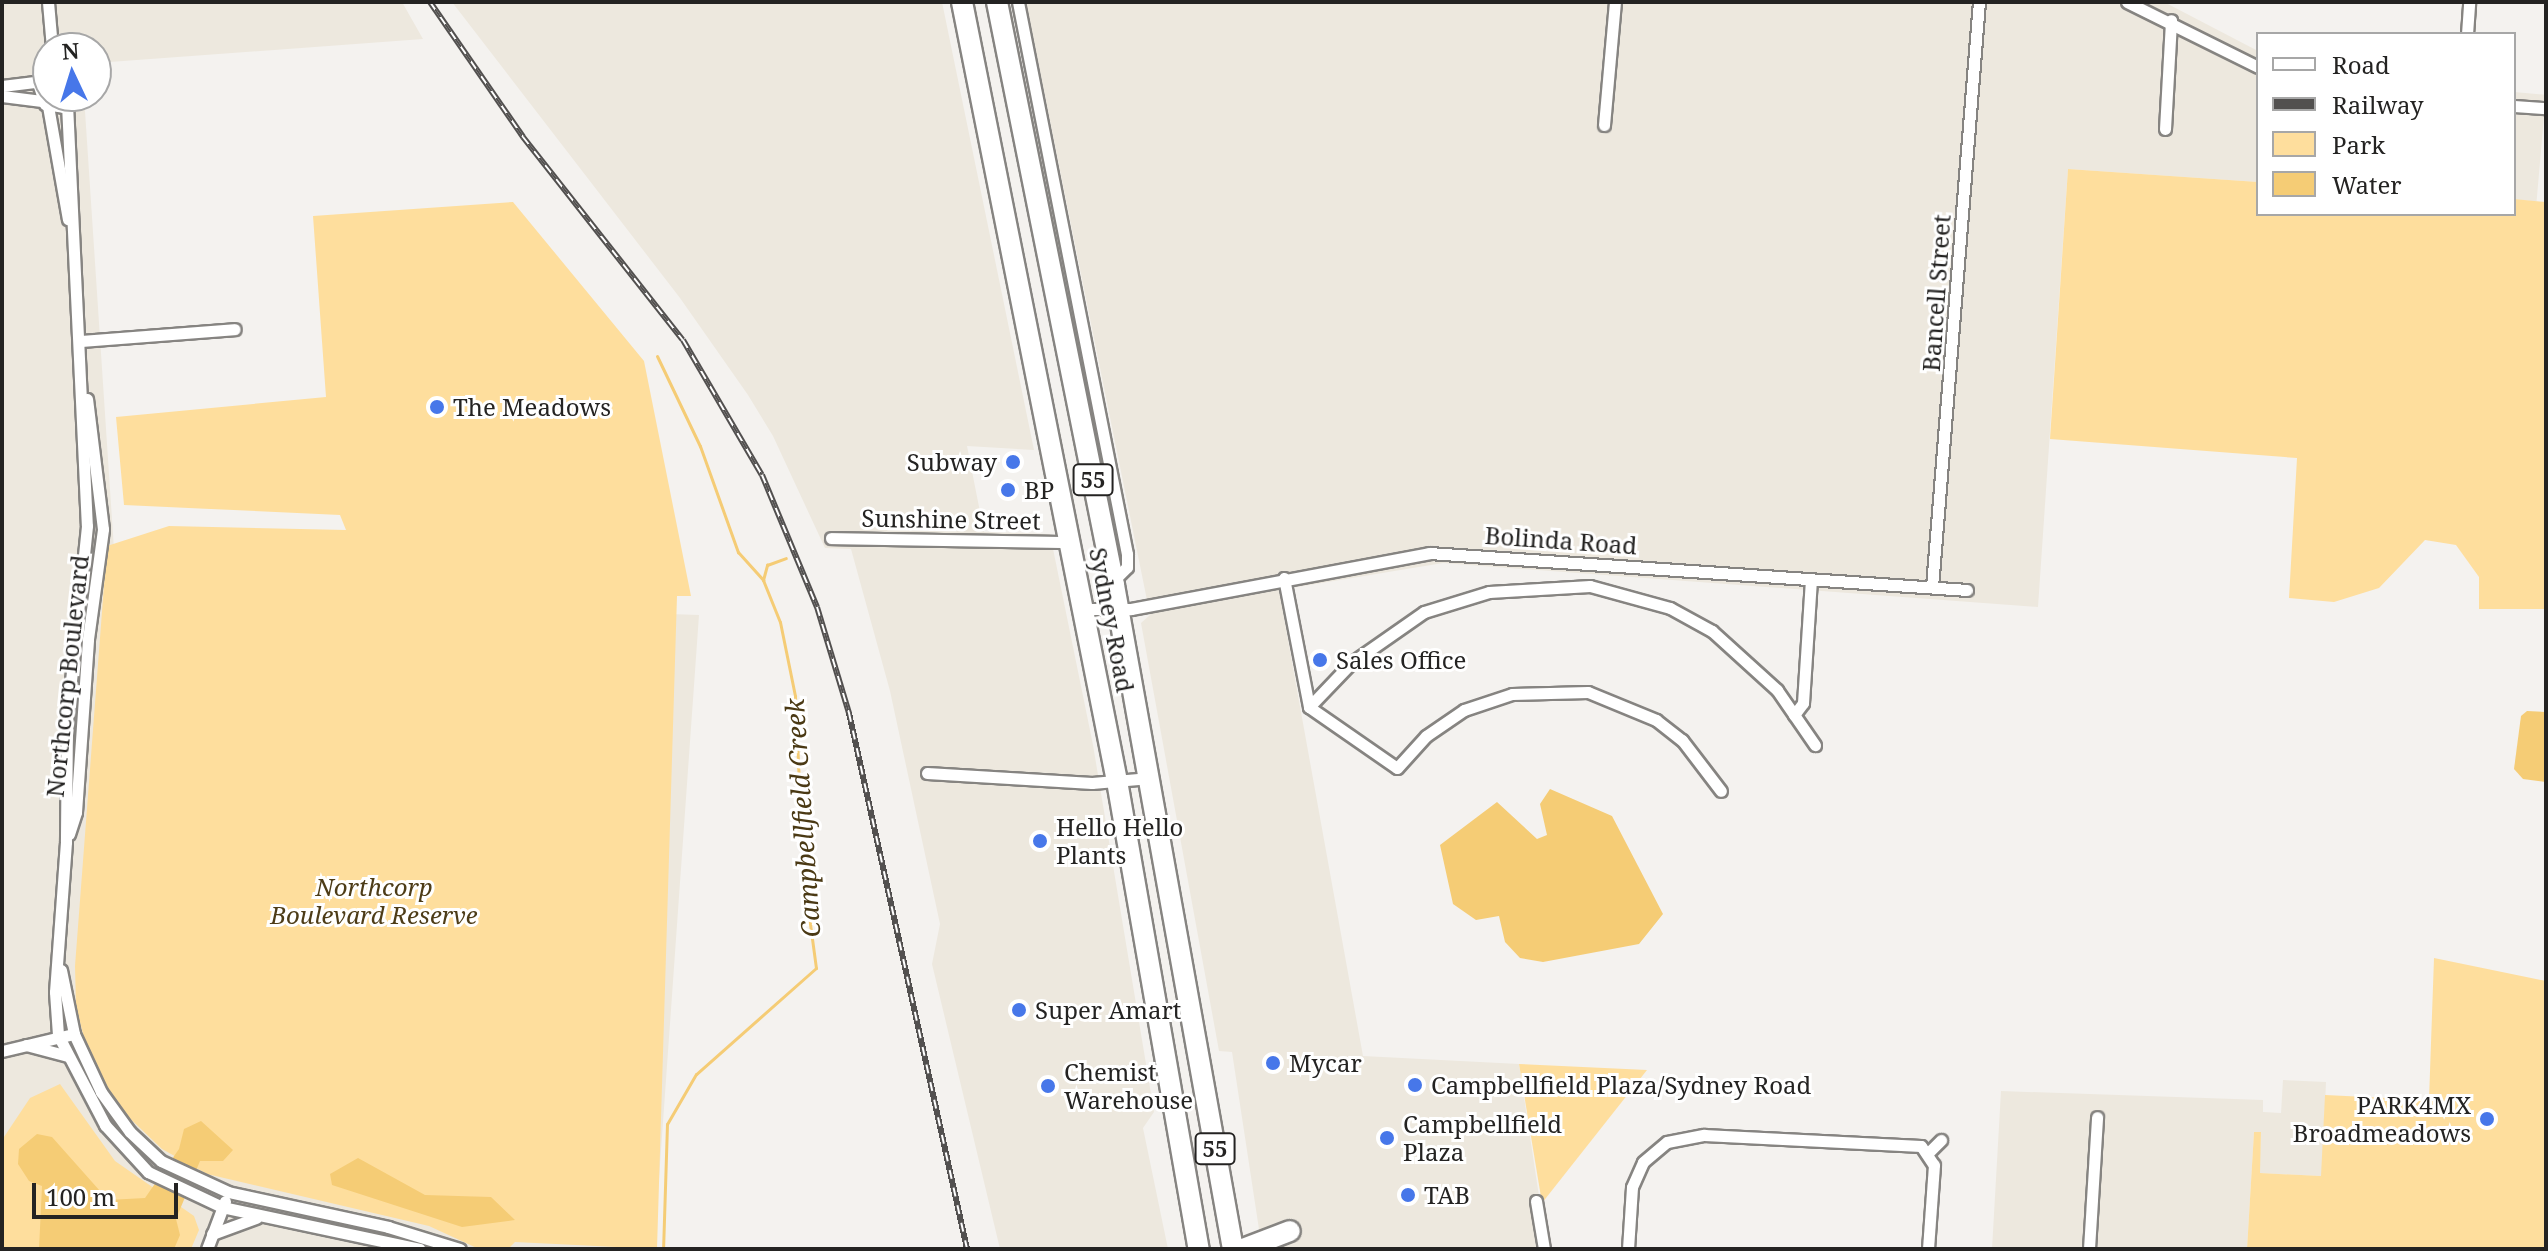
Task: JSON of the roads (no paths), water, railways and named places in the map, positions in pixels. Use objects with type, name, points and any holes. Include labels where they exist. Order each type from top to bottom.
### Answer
[{"type":"highway","name":"Sydney Road","points":[[962,2],[1117,781],[1199,1249]]},
{"type":"highway","name":"Sydney Road","points":[[997,2],[1063,275],[1233,1249]]},
{"type":"highway","points":[[1243,1249],[1290,1231]]},
{"type":"street","points":[[48,2],[51,32]]},
{"type":"street","name":"Sydney Road","points":[[1018,2],[1063,275]]},
{"type":"street","points":[[1604,125],[1615,2]]},
{"type":"street","name":"Bancell Street","points":[[1932,587],[1979,2]]},
{"type":"street","points":[[2127,2],[2171,20],[2256,66]]},
{"type":"street","points":[[2467,32],[2469,2]]},
{"type":"street","points":[[2165,129],[2171,20]]},
{"type":"street","name":"Northcorp Boulevard","points":[[2,86],[32,80]]},
{"type":"street","name":"Northcorp Boulevard","points":[[2,96],[32,102]]},
{"type":"street","points":[[2516,106],[2546,108]]},
{"type":"street","name":"Northcorp Boulevard","points":[[47,112],[71,235]]},
{"type":"street","name":"Northcorp Boulevard","points":[[70,112],[71,235],[80,341],[87,526],[67,721],[66,842],[58,1035],[105,1125],[148,1172],[192,1196],[222,1207],[420,1249]]},
{"type":"street","points":[[80,341],[235,329]]},
{"type":"street","name":"Northcorp Boulevard","points":[[66,842],[76,812],[103,513],[81,368]]},
{"type":"street","name":"Northcorp Boulevard","points":[[87,526],[103,513]]},
{"type":"street","name":"Sunshine Street","points":[[831,538],[1070,542]]},
{"type":"street","name":"Bolinda Road","points":[[1084,609],[1117,598],[1155,601],[1429,553],[1967,590]]},
{"type":"street","points":[[1284,578],[1309,707],[1397,768],[1426,736],[1464,710],[1512,694],[1588,692],[1656,720],[1682,740],[1721,791]]},
{"type":"street","points":[[1794,715],[1803,703],[1811,579]]},
{"type":"street","points":[[1309,707],[1351,663],[1424,612],[1489,592],[1590,586],[1670,608],[1712,631],[1741,653],[1794,715],[1815,745]]},
{"type":"street","points":[[927,773],[1117,781],[1150,778]]},
{"type":"street","name":"Northcorp Boulevard","points":[[59,957],[74,1034],[114,1111],[161,1161],[200,1183],[228,1192],[388,1227],[460,1249]]},
{"type":"street","points":[[2,1051],[58,1035],[74,1034]]},
{"type":"street","points":[[22,1045],[68,1056]]},
{"type":"street","points":[[2089,1249],[2097,1117]]},
{"type":"street","points":[[1628,1249],[1638,1172],[1658,1148],[1678,1138],[1916,1145],[1929,1152],[1934,1165],[1928,1249]]},
{"type":"street","points":[[1929,1152],[1941,1140]]},
{"type":"street","points":[[207,1249],[228,1192]]},
{"type":"street","points":[[1536,1201],[1544,1249]]},
{"type":"street","points":[[212,1234],[243,1219],[273,1217]]},
{"type":"water","points":[[2527,711],[2546,712],[2546,782],[2523,779],[2514,769],[2521,716]]},
{"type":"water","points":[[1550,789],[1612,816],[1663,914],[1639,944],[1543,962],[1520,958],[1505,942],[1499,916],[1476,920],[1453,904],[1440,845],[1497,802],[1537,839],[1547,835],[1540,804]]},
{"type":"water","points":[[201,1121],[233,1150],[223,1161],[200,1161],[176,1219],[180,1235],[174,1249],[39,1249],[42,1186],[29,1181],[18,1164],[19,1149],[37,1134],[52,1137],[108,1200],[145,1198],[179,1149],[184,1129]]},
{"type":"water","points":[[358,1158],[425,1195],[491,1197],[515,1220],[462,1227],[332,1185],[330,1174]]},
{"type":"waterway","name":"Campbellfield Creek","points":[[657,356],[700,446],[738,552],[763,580],[780,622],[795,696],[803,872],[816,968],[696,1074],[667,1124],[663,1249]]},
{"type":"waterway","points":[[763,580],[767,565],[786,558]]},
{"type":"railway","points":[[430,2],[523,137],[683,340],[762,475],[817,607],[849,713],[967,1249]]},
{"type":"place","name":"The Meadows","points":[[437,407]]},
{"type":"place","name":"Subway","points":[[1013,462]]},
{"type":"place","name":"BP","points":[[1008,490]]},
{"type":"place","name":"Sales Office","points":[[1320,660]]},
{"type":"place","name":"Hello Hello Plants","points":[[1040,841]]},
{"type":"place","name":"Super Amart","points":[[1019,1010]]},
{"type":"place","name":"Mycar","points":[[1273,1063]]},
{"type":"place","name":"Campbellfield Plaza/Sydney Road","points":[[1415,1085]]},
{"type":"place","name":"Chemist Warehouse","points":[[1048,1086]]},
{"type":"place","name":"PARK4MX Broadmeadows","points":[[2487,1119]]},
{"type":"place","name":"Campbellfield Plaza","points":[[1387,1138]]},
{"type":"place","name":"TAB","points":[[1408,1195]]},
{"type":"park label","name":"Northcorp Boulevard Reserve","points":[[374,901]]}]
